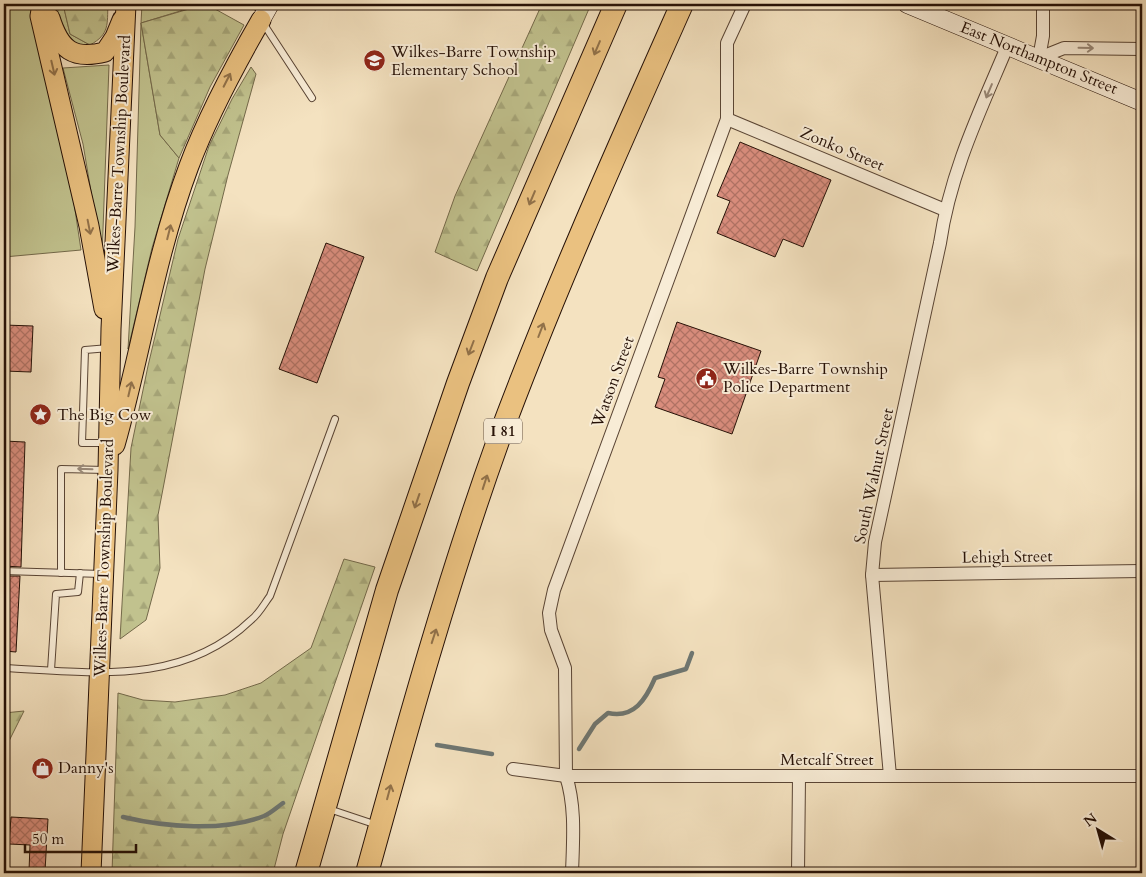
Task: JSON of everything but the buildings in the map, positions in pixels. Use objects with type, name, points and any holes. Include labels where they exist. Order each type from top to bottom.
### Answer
[{"type":"highway","points":[[306,873],[387,590],[458,383],[497,278],[616,4]]},
{"type":"highway","name":"I 81","points":[[367,873],[422,670],[498,443],[553,300],[682,4]]},
{"type":"main road","points":[[42,4],[40,16],[89,226],[110,338]]},
{"type":"main road","points":[[46,4],[56,36],[72,54],[88,56],[106,52],[115,37],[126,7]]},
{"type":"main road","name":"East Northampton Street","points":[[907,4],[1142,102]]},
{"type":"main road","name":"Wilkes-Barre Township Boulevard","points":[[91,873],[108,470],[112,444],[110,338],[126,7]]},
{"type":"main road","points":[[112,444],[172,218],[189,166],[228,78],[262,10]]},
{"type":"street","name":"Watson Street","points":[[572,873],[573,818],[566,776],[565,668],[550,630],[549,613],[554,590],[727,118],[727,43],[745,4]]},
{"type":"street","points":[[1039,58],[1043,36],[1043,4]]},
{"type":"street","name":"South Walnut Street","points":[[890,776],[872,575],[876,542],[938,253],[945,210],[962,155],[1008,46]]},
{"type":"street","points":[[1039,58],[1064,48],[1142,49]]},
{"type":"street","name":"Zonko Street","points":[[727,118],[945,210]]},
{"type":"street","name":"Lehigh Street","points":[[872,575],[1142,571]]},
{"type":"street","name":"Metcalf Street","points":[[512,769],[566,776],[1142,776]]},
{"type":"street","points":[[798,873],[799,777]]},
{"type":"lane","points":[[262,10],[312,98]]},
{"type":"lane","points":[[110,338],[85,350],[82,444],[112,444]]},
{"type":"lane","points":[[4,668],[99,673],[149,670],[205,652],[230,638],[253,619],[270,596],[335,419]]},
{"type":"lane","points":[[62,573],[61,469],[108,470]]},
{"type":"lane","points":[[4,571],[104,574]]},
{"type":"lane","points":[[51,670],[56,594],[78,592],[80,573]]},
{"type":"lane","points":[[324,807],[380,826]]},
{"type":"green space","points":[[4,4],[30,4],[71,183],[81,250],[4,257]]},
{"type":"green space","points":[[57,4],[63,4],[70,34],[90,45],[75,43],[65,33]]},
{"type":"green space","points":[[63,4],[108,4],[106,28],[101,37],[90,45],[70,34]]},
{"type":"green space","points":[[142,4],[203,4],[141,23]]},
{"type":"green space","points":[[206,4],[244,25],[210,87],[179,158],[160,135],[141,23]]},
{"type":"green space","points":[[542,4],[591,4],[477,271],[435,252],[455,196]]},
{"type":"green space","points":[[141,23],[160,135],[179,158],[152,248],[128,349],[135,227]]},
{"type":"green space","points":[[109,65],[102,257],[83,144],[63,68]]},
{"type":"green space","points":[[251,67],[256,74],[228,175],[205,269],[158,515],[160,568],[146,620],[120,639],[131,448],[148,366],[178,239],[209,146],[232,99]]},
{"type":"green space","points":[[344,559],[375,567],[283,834],[273,873],[112,873],[118,693],[143,700],[175,702],[225,695],[261,683],[311,648]]},
{"type":"green space","points":[[24,711],[4,751],[4,713]]},
{"type":"waterway","points":[[579,749],[595,724],[608,713],[625,713],[638,706],[648,693],[655,678],[686,669],[692,653]]},
{"type":"waterway","points":[[437,745],[492,754]]},
{"type":"waterway","points":[[123,817],[175,825],[212,826],[248,821],[264,816],[283,803]]},
{"type":"place","name":"Wilkes-Barre Township Elementary School","points":[[375,61]]},
{"type":"place","name":"Wilkes-Barre Township Police Department","points":[[707,378]]},
{"type":"place","name":"The Big Cow","points":[[41,415]]},
{"type":"place","name":"Danny's","points":[[42,768]]}]
